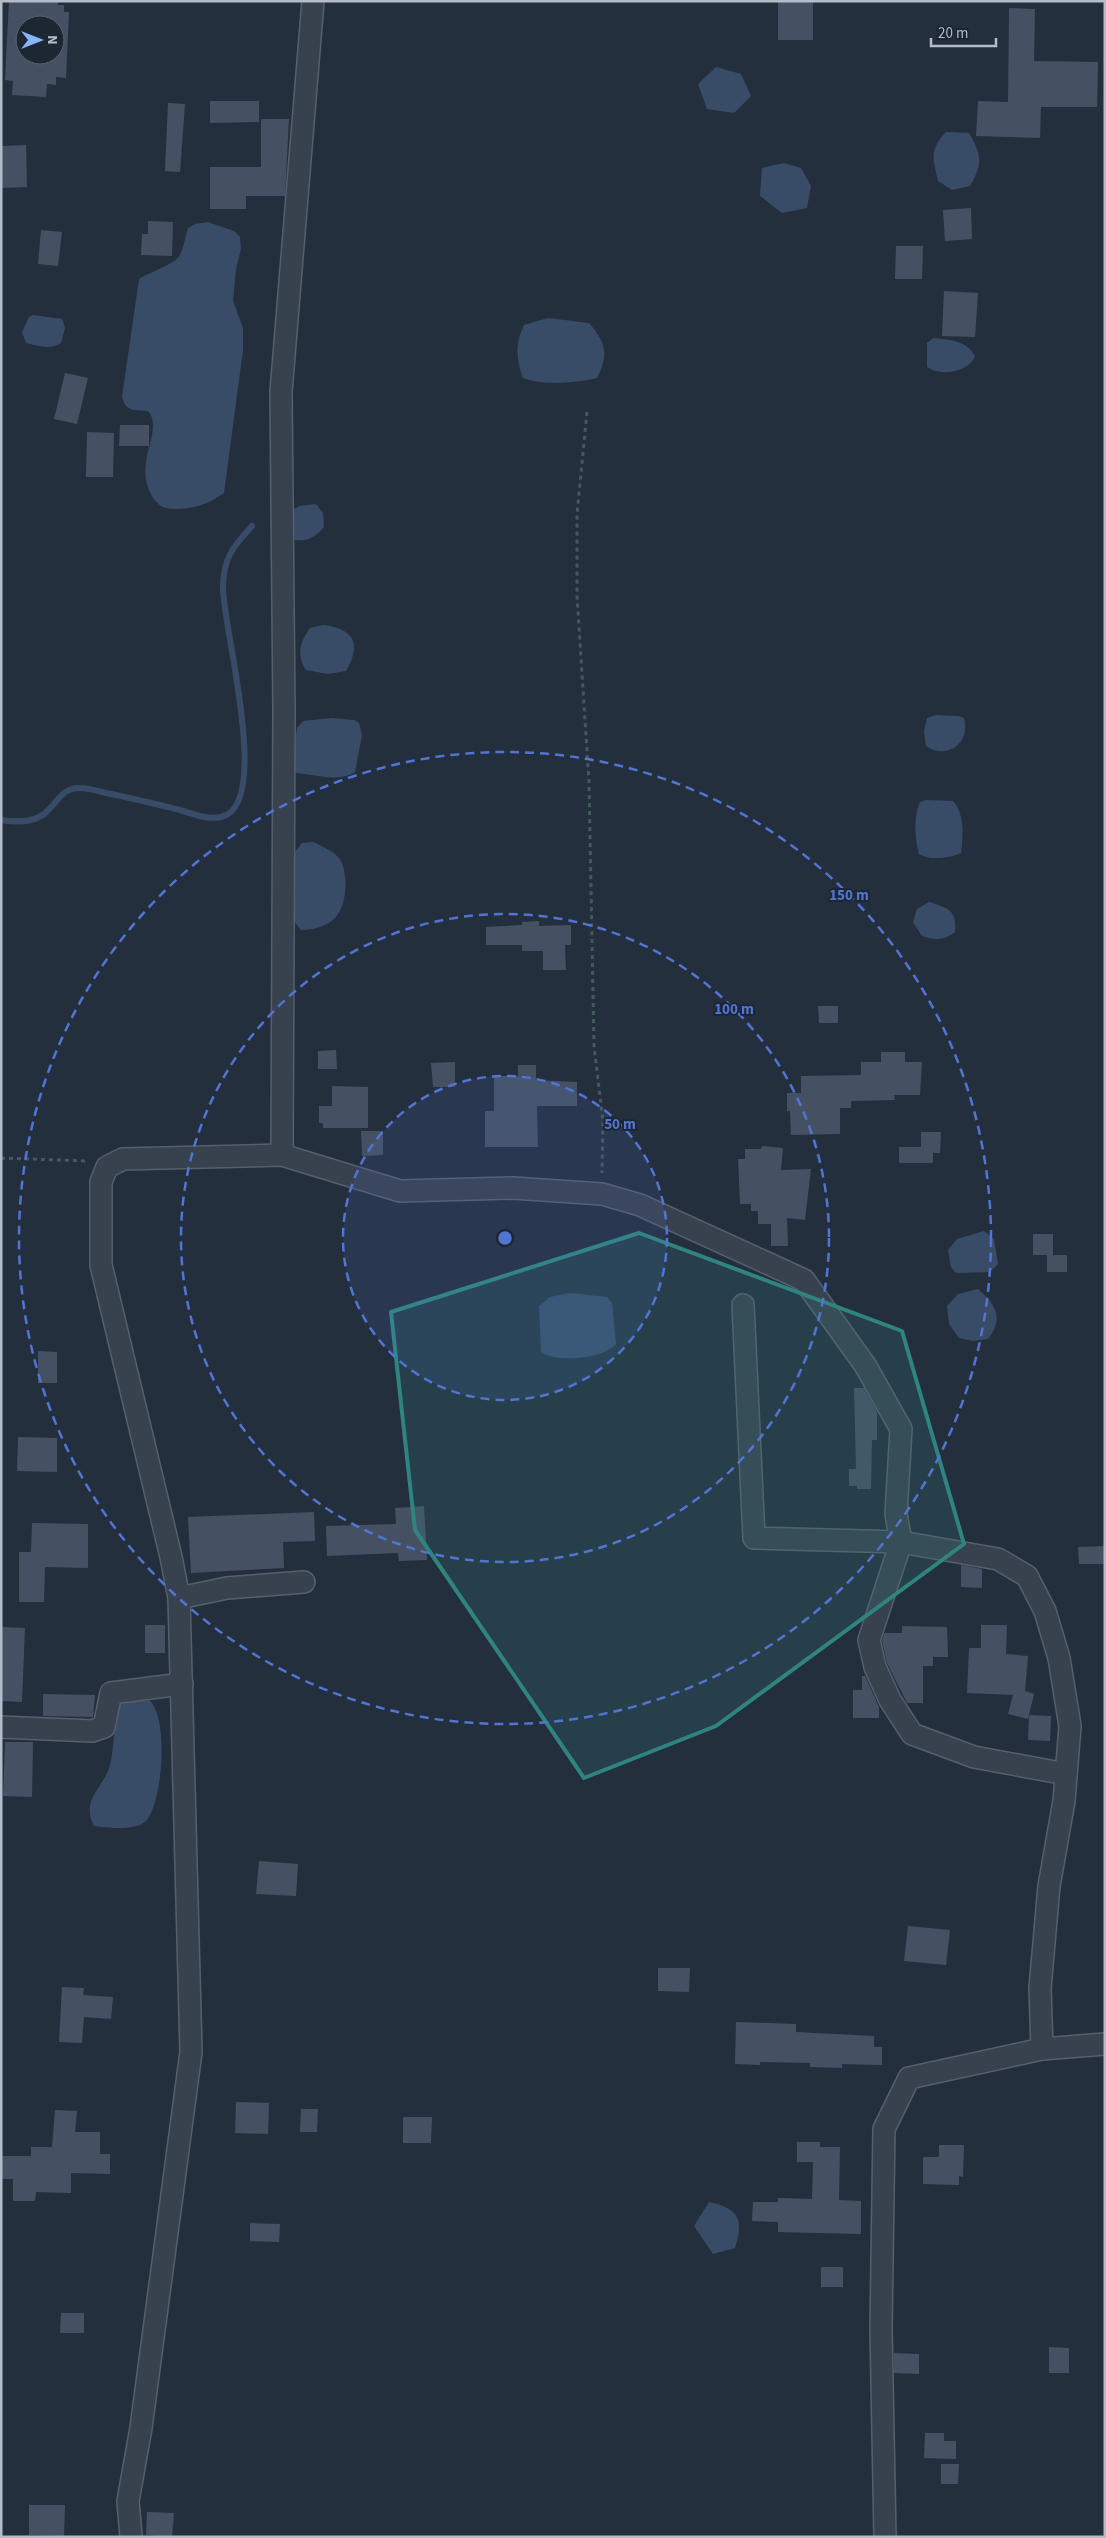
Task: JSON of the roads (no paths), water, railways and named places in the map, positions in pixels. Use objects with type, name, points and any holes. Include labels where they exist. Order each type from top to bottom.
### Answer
[{"type":"street","points":[[282,1155],[284,700],[281,392],[313,1]]},
{"type":"street","points":[[131,2537],[128,2501],[141,2428],[191,2052],[182,1684],[178,1598],[171,1556],[101,1265],[101,1182],[107,1168],[123,1159],[282,1155],[400,1191],[513,1188],[602,1194],[640,1205],[804,1280],[865,1365],[901,1429],[896,1514],[901,1542],[869,1640],[875,1668],[890,1700],[912,1734],[974,1757],[1066,1774]]},
{"type":"street","points":[[743,1305],[754,1538],[901,1542],[998,1559],[1027,1576],[1045,1611],[1059,1658],[1070,1726],[1064,1801],[1049,1886],[1041,1978],[1042,2049]]},
{"type":"street","points":[[178,1598],[227,1588],[304,1582]]},
{"type":"street","points":[[1,1727],[92,1731],[104,1727],[111,1693],[182,1684]]},
{"type":"street","points":[[885,2537],[881,2329],[884,2129],[909,2078],[1042,2049],[1105,2044]]},
{"type":"water","points":[[716,67],[741,74],[751,96],[734,113],[707,109],[698,84]]},
{"type":"water","points":[[946,132],[969,133],[976,147],[979,165],[970,186],[952,190],[938,181],[934,155],[937,144]]},
{"type":"water","points":[[784,163],[801,168],[811,186],[807,208],[782,213],[760,196],[762,168]]},
{"type":"water","points":[[208,222],[234,231],[240,237],[241,249],[236,269],[233,301],[243,328],[243,350],[224,493],[200,505],[170,509],[156,502],[146,480],[146,463],[153,429],[151,416],[148,411],[128,408],[122,397],[139,279],[178,258],[183,249],[188,228],[195,224]]},
{"type":"water","points":[[33,315],[62,319],[65,328],[61,343],[48,347],[26,343],[22,332],[29,317]]},
{"type":"water","points":[[548,318],[589,323],[599,337],[604,349],[603,362],[597,378],[560,383],[531,381],[523,378],[518,351],[521,332],[524,325]]},
{"type":"water","points":[[933,338],[951,340],[962,344],[975,356],[967,366],[961,369],[947,372],[933,370],[927,367],[927,343]]},
{"type":"water","points":[[316,504],[323,513],[324,527],[312,538],[298,540],[287,538],[289,512],[299,506]]},
{"type":"water","points":[[323,625],[342,630],[352,639],[354,653],[346,671],[328,674],[306,670],[303,664],[300,649],[304,638],[310,628]]},
{"type":"water","points":[[936,715],[964,718],[964,735],[955,747],[949,750],[934,750],[926,746],[924,731],[927,718]]},
{"type":"water","points":[[331,718],[354,720],[359,723],[362,735],[355,772],[341,777],[296,773],[292,769],[297,728],[303,721]]},
{"type":"water","points":[[926,800],[953,801],[957,807],[962,826],[961,853],[940,858],[929,858],[919,854],[916,842],[916,814],[920,802]]},
{"type":"water","points":[[313,842],[332,852],[341,861],[345,876],[345,894],[340,911],[330,922],[316,928],[301,930],[292,919],[291,885],[294,853],[302,843]]},
{"type":"water","points":[[929,902],[946,908],[953,914],[955,932],[939,939],[922,936],[913,922],[917,909]]},
{"type":"water","points":[[984,1231],[994,1239],[998,1264],[990,1272],[956,1273],[951,1267],[948,1250],[957,1239]]},
{"type":"water","points":[[978,1289],[989,1300],[996,1312],[996,1325],[988,1339],[973,1341],[959,1338],[949,1324],[947,1306],[958,1294]]},
{"type":"water","points":[[570,1293],[607,1297],[612,1303],[616,1344],[610,1349],[580,1358],[557,1358],[541,1352],[539,1306],[550,1297]]},
{"type":"water","points":[[149,1700],[155,1709],[161,1740],[160,1779],[152,1811],[146,1821],[129,1828],[94,1826],[90,1817],[91,1801],[110,1765],[118,1706],[124,1703]]},
{"type":"water","points":[[709,2202],[727,2208],[737,2217],[739,2230],[735,2248],[713,2254],[694,2226]]},
{"type":"waterway","points":[[1,820],[20,822],[39,817],[67,791],[80,788],[211,818],[221,817],[236,805],[243,781],[244,749],[241,711],[223,585],[225,566],[231,552],[252,526]]}]
